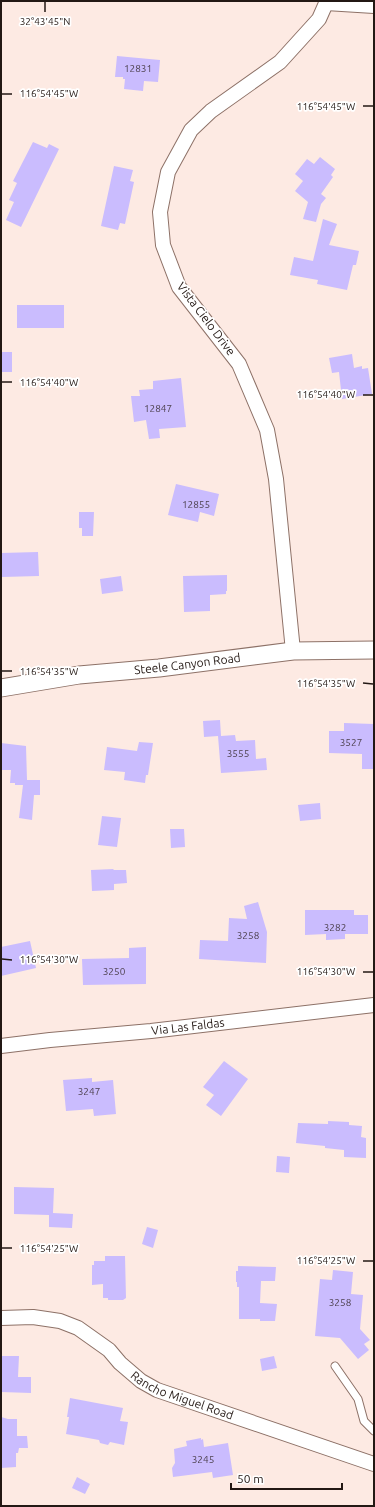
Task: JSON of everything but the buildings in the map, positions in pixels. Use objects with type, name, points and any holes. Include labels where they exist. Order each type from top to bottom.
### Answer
[{"type":"street","points":[[326,2],[374,6]]},
{"type":"street","name":"Vista Cielo Drive","points":[[293,651],[276,479],[267,430],[239,364],[179,287],[163,245],[160,212],[168,172],[191,130],[211,111],[280,62],[319,19],[326,2]]},
{"type":"street","name":"Steele Canyon Road","points":[[1,688],[79,675],[159,668],[293,651],[374,650]]},
{"type":"street","name":"Via Las Faldas","points":[[1,1046],[374,1005]]},
{"type":"street","name":"Rancho Miguel Road","points":[[1,1318],[33,1317],[60,1321],[78,1328],[109,1350],[120,1363],[141,1381],[157,1390],[374,1464]]},
{"type":"lane","points":[[336,1366],[358,1399],[364,1421],[374,1431]]}]
